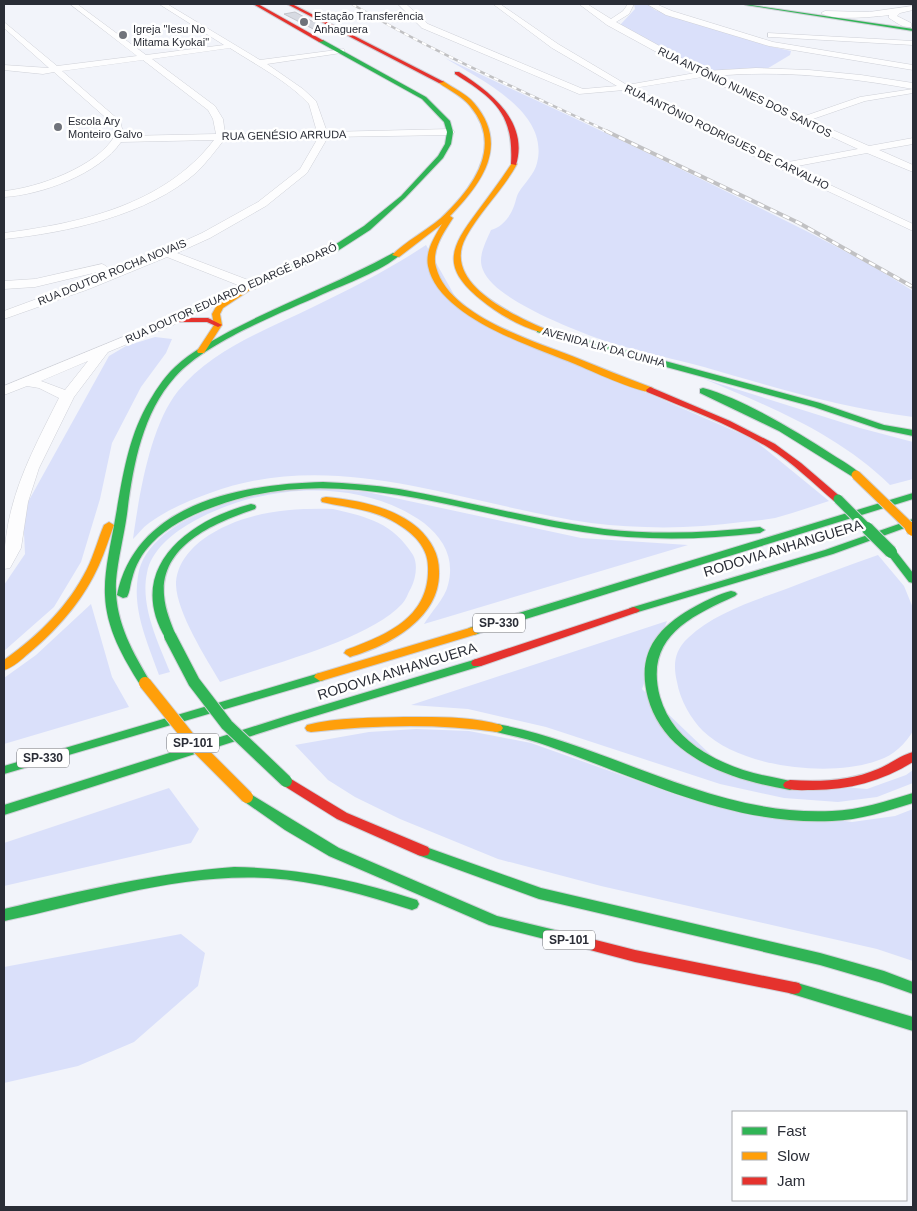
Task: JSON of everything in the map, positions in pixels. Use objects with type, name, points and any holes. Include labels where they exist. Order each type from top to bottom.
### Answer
[{"type":"main road","points":[[255,4],[424,98],[440,112],[447,122],[450,132]]},
{"type":"main road","points":[[289,4],[446,85],[463,97],[478,113],[489,130],[491,141],[490,154],[485,169],[455,208],[437,239],[432,252],[432,267],[440,284],[453,300],[508,334],[714,416],[773,447],[808,473],[838,499],[891,552],[913,580]]},
{"type":"main road","points":[[749,4],[814,16],[912,24]]},
{"type":"main road","points":[[766,4],[912,24]]},
{"type":"main road","name":"AVENIDA LIX DA CUNHA","points":[[448,68],[473,82],[501,108],[510,119],[516,139],[516,154],[512,168],[458,243],[456,259],[458,269],[467,282],[489,300],[508,313],[540,330],[817,405],[857,420],[913,434]]},
{"type":"main road","name":"RUA DOUTOR EDUARDO EDARGÉ BADARÓ","points":[[174,320],[336,248],[367,228],[403,197],[442,157],[448,144],[450,132]]},
{"type":"main road","points":[[127,652],[112,611],[111,585],[124,484],[131,456],[155,400],[164,385],[188,360],[237,330],[381,264],[405,248],[455,208]]},
{"type":"main road","points":[[201,352],[218,326],[216,314],[220,307],[252,286]]},
{"type":"main road","points":[[174,320],[208,320],[218,326]]},
{"type":"main road","points":[[540,330],[648,371]]},
{"type":"main road","points":[[694,388],[776,424],[809,442],[856,475],[913,530]]},
{"type":"main road","points":[[817,405],[896,418]]},
{"type":"main road","points":[[4,666],[35,643],[53,626],[73,600],[91,570],[124,484]]},
{"type":"main road","points":[[127,652],[123,597],[127,572],[142,548],[159,529],[207,503],[237,493],[258,489],[305,484],[362,486],[550,524],[662,536],[738,533],[850,516]]},
{"type":"main road","name":"RODOVIA ANHANGUERA","points":[[4,770],[279,690],[913,496]]},
{"type":"main road","points":[[317,500],[332,500],[359,505],[401,520],[417,532],[429,548],[436,566],[432,590],[422,609],[402,627],[368,647],[340,656]]},
{"type":"main road","points":[[260,504],[238,510],[191,534],[175,550],[166,563],[160,575],[158,591],[160,606],[170,636],[194,682],[227,725],[286,781],[342,816],[401,844],[530,890],[607,911],[820,959],[884,977],[913,988]]},
{"type":"main road","name":"RODOVIA ANHANGUERA","points":[[4,810],[253,730],[446,674],[667,599],[828,552],[913,522]]},
{"type":"main road","points":[[828,552],[702,607],[678,622],[661,639],[652,656],[648,673],[652,696],[662,719],[683,743],[719,766],[745,776],[774,783],[843,786],[874,778],[895,768],[913,756]]},
{"type":"main road","name":"SP-101","points":[[127,652],[160,704],[186,736],[224,777],[247,797],[290,826],[334,852],[494,921],[635,956],[804,990],[913,1024]]},
{"type":"main road","points":[[83,746],[294,672]]},
{"type":"main road","points":[[446,674],[306,730],[349,723],[419,720],[490,727],[535,736],[714,800],[760,812],[802,817],[848,815],[889,808],[913,798]]},
{"type":"main road","points":[[200,764],[264,743]]},
{"type":"main road","points":[[4,915],[173,879],[244,873],[330,880],[378,891],[420,907]]},
{"type":"main road","points":[[447,913],[494,921]]},
{"type":"street","points":[[4,236],[58,228],[126,207],[163,190],[189,173],[208,154],[221,137],[218,119],[212,108],[73,4]]},
{"type":"street","points":[[162,4],[259,63],[314,103],[321,119],[324,134]]},
{"type":"street","points":[[402,4],[425,26],[582,92],[702,74],[775,71],[836,74],[913,86]]},
{"type":"street","name":"RUA ANTÔNIO RODRIGUES DE CARVALHO","points":[[496,4],[545,40],[625,87],[782,166],[913,228]]},
{"type":"street","name":"RUA ANTÔNIO NUNES DOS SANTOS","points":[[582,4],[610,23],[702,74],[913,169]]},
{"type":"street","points":[[610,23],[626,12],[631,4]]},
{"type":"street","points":[[652,4],[669,13],[772,44],[790,55],[913,68]]},
{"type":"street","points":[[892,4],[913,8]]},
{"type":"street","points":[[860,7],[875,6],[898,13]]},
{"type":"street","points":[[825,13],[860,16],[898,13],[913,8]]},
{"type":"street","points":[[898,13],[900,22],[912,24]]},
{"type":"street","points":[[4,24],[58,69],[117,123],[120,131],[118,139],[102,154],[71,175],[52,184],[4,194]]},
{"type":"street","points":[[726,30],[784,36],[913,43]]},
{"type":"street","points":[[772,44],[773,40],[784,36]]},
{"type":"street","points":[[4,68],[58,69],[231,46]]},
{"type":"street","points":[[259,63],[341,51]]},
{"type":"street","points":[[775,71],[790,55]]},
{"type":"street","points":[[802,120],[863,99],[913,90]]},
{"type":"street","name":"RUA GENÉSIO ARRUDA","points":[[118,139],[450,132]]},
{"type":"street","name":"RUA DOUTOR ROCHA NOVAIS","points":[[4,314],[167,253],[252,211],[284,190],[300,176],[314,159],[324,134]]},
{"type":"street","points":[[782,166],[913,140]]},
{"type":"street","points":[[4,285],[35,284],[167,253],[252,286]]},
{"type":"street","points":[[35,284],[64,292]]},
{"type":"street","name":"RUA DOUTOR EDUARDO EDARGÉ BADARÓ","points":[[4,391],[174,320]]},
{"type":"street","points":[[4,564],[13,548],[11,522],[31,468],[67,396],[104,349]]},
{"type":"street","points":[[26,382],[43,385],[67,396]]},
{"type":"street","points":[[4,506],[20,502]]},
{"type":"shaded area","points":[[634,4],[647,4],[655,10],[669,15],[791,51],[790,55],[765,70],[704,72],[620,25],[635,9]]},
{"type":"shaded area","points":[[445,58],[760,208],[857,258],[913,291],[913,417],[860,408],[808,396],[618,345],[547,318],[501,291],[483,270],[481,260],[483,250],[491,230],[499,227],[508,218],[519,192],[534,171],[537,163],[538,145],[533,128],[523,113],[493,87]]},
{"type":"shaded area","points":[[426,245],[465,314],[753,439],[829,501],[763,520],[685,527],[629,526],[591,523],[543,515],[400,484],[353,477],[305,475],[258,480],[210,493],[180,505],[159,517],[147,525],[133,539],[142,483],[153,442],[168,406],[178,391],[192,376],[223,352],[356,285]]},
{"type":"shaded area","points":[[155,337],[172,339],[166,353],[141,387],[112,443],[100,499],[81,562],[54,607],[4,651],[4,585],[25,554],[23,511],[109,356],[126,346]]},
{"type":"shaded area","points":[[704,379],[860,428],[913,442],[913,479],[890,485],[870,467],[826,436],[779,411]]},
{"type":"shaded area","points":[[310,488],[367,492],[581,538],[688,545],[424,624],[446,590],[450,576],[450,567],[449,558],[442,543],[424,523],[398,508],[370,498],[340,492],[279,493],[249,499],[220,509],[186,525],[171,536],[153,557],[147,573],[145,585],[146,598],[151,624],[170,672],[159,675],[142,627],[137,601],[138,576],[146,555],[162,537],[183,522],[208,510],[263,494]]},
{"type":"shaded area","points":[[333,509],[379,523],[397,535],[405,544],[415,559],[416,571],[405,601],[387,617],[343,640],[220,682],[193,635],[181,609],[176,585],[178,572],[184,560],[202,540],[232,523],[282,511]]},
{"type":"shaded area","points":[[878,555],[904,586],[913,608],[913,731],[907,740],[884,758],[860,765],[837,768],[813,768],[788,766],[740,754],[720,744],[703,731],[690,715],[678,689],[675,664],[677,653],[683,643],[710,621],[747,603]]},
{"type":"shaded area","points":[[91,604],[112,677],[129,707],[4,744],[4,678],[36,655]]},
{"type":"shaded area","points":[[667,621],[642,689],[735,778],[867,789],[906,775],[913,770],[913,783],[877,797],[838,802],[784,798],[720,784],[546,727],[468,709],[411,705]]},
{"type":"shaded area","points":[[416,729],[469,731],[531,743],[683,797],[852,822],[895,816],[913,809],[913,961],[877,949],[601,886],[498,859],[400,819],[355,797],[328,780],[295,745],[369,732]]},
{"type":"shaded area","points":[[169,788],[199,829],[191,843],[4,886],[4,843]]},
{"type":"shaded area","points":[[181,934],[205,953],[198,986],[134,1042],[78,1066],[4,1083],[4,967]]},
{"type":"building","points":[[295,12],[332,32],[323,34],[284,14]]},
{"type":"railway","points":[[352,4],[447,55],[609,132]]},
{"type":"railway","points":[[606,131],[799,223],[913,287]]},
{"type":"traffic: fast","points":[[746,4],[913,30]]},
{"type":"traffic: fast","points":[[174,320],[336,248],[367,228],[403,197],[441,157],[448,144],[450,132],[447,121],[424,98],[321,41]]},
{"type":"traffic: fast","points":[[145,683],[127,651],[114,618],[111,580],[131,461],[142,425],[150,408],[171,376],[183,364],[211,345],[396,255]]},
{"type":"traffic: fast","points":[[540,330],[817,405],[882,427],[913,433]]},
{"type":"traffic: fast","points":[[703,391],[782,429],[856,475]]},
{"type":"traffic: fast","points":[[123,595],[131,566],[139,553],[158,531],[184,515],[219,501],[251,491],[274,487],[323,485],[398,492],[546,523],[627,534],[694,536],[760,530]]},
{"type":"traffic: fast","points":[[473,631],[913,496]]},
{"type":"traffic: fast","points":[[838,499],[891,552]]},
{"type":"traffic: fast","points":[[170,636],[158,598],[161,575],[167,560],[177,547],[204,526],[251,507]]},
{"type":"traffic: fast","points":[[634,610],[829,552],[913,522]]},
{"type":"traffic: fast","points":[[891,552],[913,580]]},
{"type":"traffic: fast","points":[[731,594],[702,607],[684,618],[668,631],[657,645],[650,665],[651,686],[657,707],[671,731],[684,744],[717,765],[754,778],[790,785]]},
{"type":"traffic: fast","points":[[170,636],[194,682],[227,725],[286,781]]},
{"type":"traffic: fast","points":[[4,810],[291,719],[477,663]]},
{"type":"traffic: fast","points":[[4,770],[320,677]]},
{"type":"traffic: fast","points":[[497,728],[550,742],[686,792],[743,808],[802,816],[832,816],[873,809],[913,798]]},
{"type":"traffic: fast","points":[[247,797],[290,826],[334,852],[494,921],[580,942]]},
{"type":"traffic: fast","points":[[423,851],[539,893],[820,959],[884,977],[913,988]]},
{"type":"traffic: fast","points":[[4,915],[134,885],[200,875],[234,873],[267,873],[322,880],[359,888],[412,904]]},
{"type":"traffic: fast","points":[[794,988],[913,1024]]},
{"type":"traffic: slow","points":[[396,255],[444,219],[465,197],[481,174],[489,150],[487,126],[471,103],[441,82]]},
{"type":"traffic: slow","points":[[514,164],[507,177],[464,234],[457,256],[459,268],[465,280],[475,291],[502,310],[540,330]]},
{"type":"traffic: slow","points":[[449,218],[436,241],[432,254],[432,267],[439,284],[452,299],[469,312],[511,335],[650,390]]},
{"type":"traffic: slow","points":[[201,351],[218,325],[216,314],[220,307],[252,286]]},
{"type":"traffic: slow","points":[[856,475],[913,530]]},
{"type":"traffic: slow","points":[[326,500],[362,506],[399,520],[414,531],[426,544],[433,560],[434,578],[430,597],[417,615],[390,635],[350,653]]},
{"type":"traffic: slow","points":[[4,666],[43,635],[75,598],[94,564],[109,525]]},
{"type":"traffic: slow","points":[[320,677],[473,631]]},
{"type":"traffic: slow","points":[[145,683],[193,743],[247,797]]},
{"type":"traffic: slow","points":[[311,728],[404,721],[450,722],[497,728]]},
{"type":"traffic: jam","points":[[255,4],[321,41]]},
{"type":"traffic: jam","points":[[289,4],[441,82]]},
{"type":"traffic: jam","points":[[457,73],[493,99],[509,120],[515,147],[514,164]]},
{"type":"traffic: jam","points":[[174,320],[208,320],[218,325]]},
{"type":"traffic: jam","points":[[650,390],[727,423],[772,446],[838,499]]},
{"type":"traffic: jam","points":[[477,663],[634,610]]},
{"type":"traffic: jam","points":[[790,785],[824,786],[854,782],[883,772],[913,756]]},
{"type":"traffic: jam","points":[[286,781],[342,816],[423,851]]},
{"type":"traffic: jam","points":[[580,942],[635,956],[794,988]]},
{"type":"place","name":"Estação Transferência Anhaguera","points":[[304,22]]},
{"type":"place","name":"Igreja \"Iesu No Mitama Kyokai\"","points":[[123,35]]},
{"type":"place","name":"Escola Ary Monteiro Galvo","points":[[58,127]]}]
